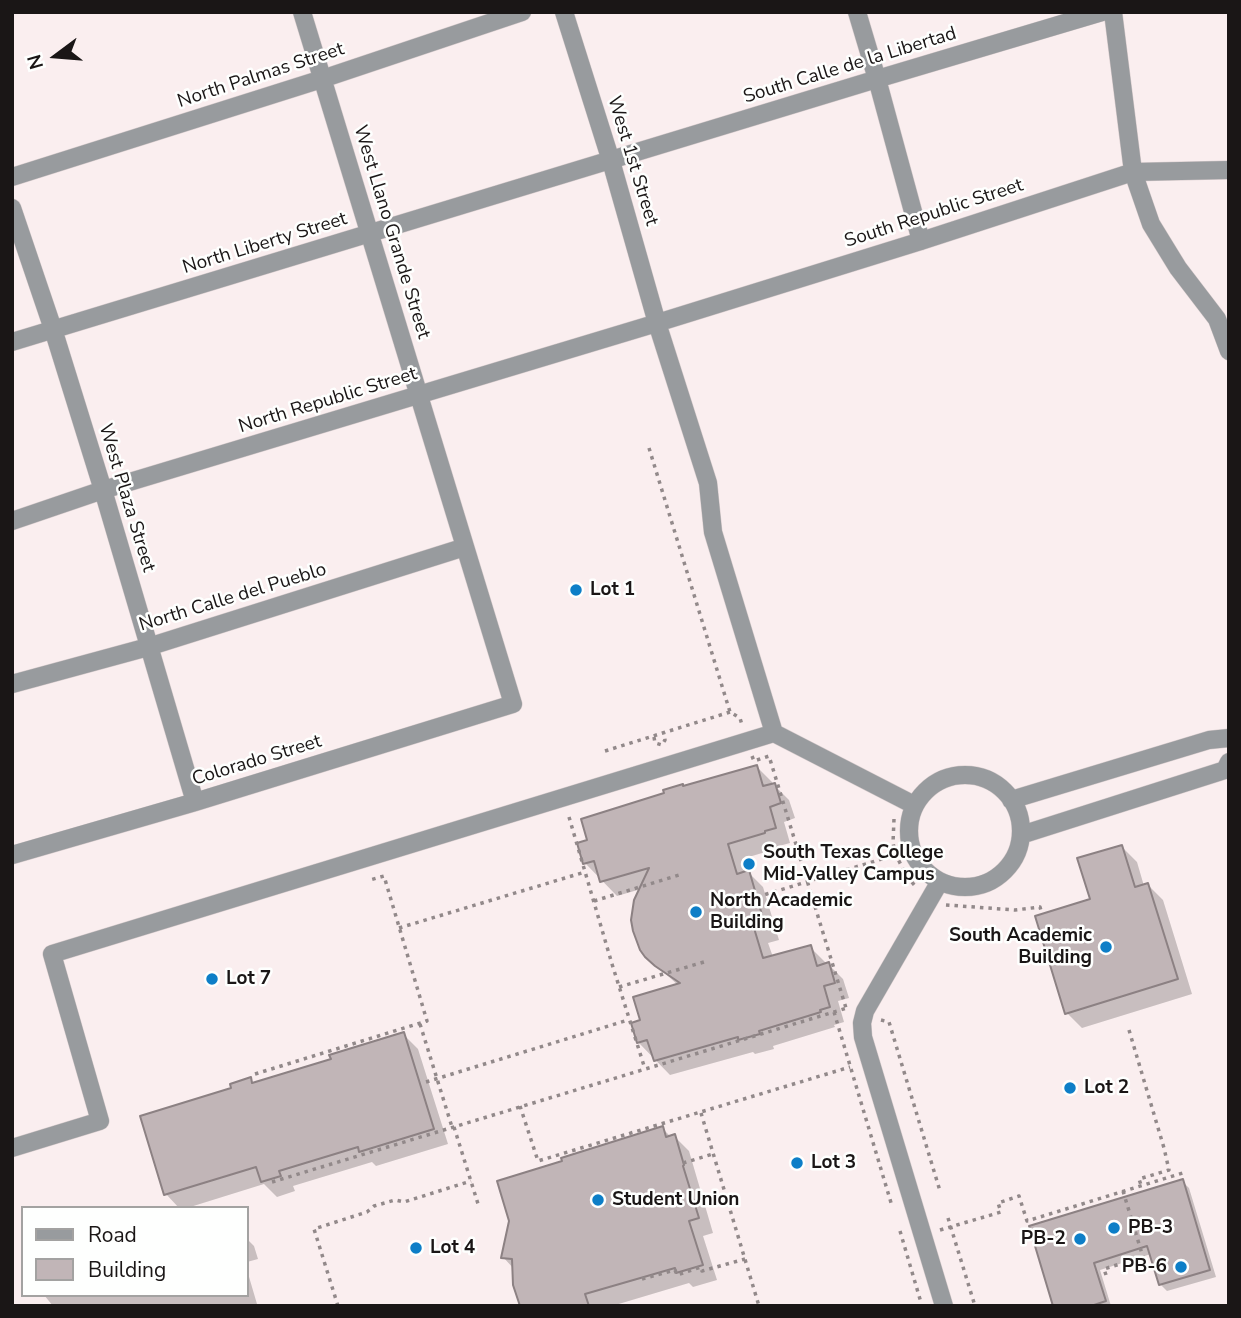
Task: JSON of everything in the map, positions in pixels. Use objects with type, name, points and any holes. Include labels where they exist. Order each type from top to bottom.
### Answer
[{"type":"street","name":"West Llano Grande Street","points":[[302,12],[513,704]]},
{"type":"street","name":"North Palmas Street","points":[[12,177],[322,79],[522,12]]},
{"type":"street","name":"West 1st Street","points":[[564,12],[708,484],[713,532],[774,733]]},
{"type":"street","points":[[857,12],[921,241]]},
{"type":"street","name":"South Calle de la Libertad","points":[[611,161],[1102,12]]},
{"type":"street","points":[[1112,12],[1133,172],[1151,225],[1178,268],[1217,319],[1229,351]]},
{"type":"street","name":"North Liberty Street","points":[[12,342],[611,161]]},
{"type":"street","name":"South Republic Street","points":[[657,323],[1133,172],[1229,170]]},
{"type":"street","name":"West Plaza Street","points":[[12,208],[103,490],[195,802]]},
{"type":"street","name":"North Republic Street","points":[[12,521],[103,490],[657,323]]},
{"type":"street","name":"North Calle del Pueblo","points":[[12,684],[148,647],[465,547]]},
{"type":"street","name":"Colorado Street","points":[[12,855],[513,704]]},
{"type":"street","points":[[12,1148],[100,1121],[52,954],[774,733],[914,805]]},
{"type":"street","points":[[1011,800],[1209,740],[1229,738]]},
{"type":"street","points":[[1021,835],[1225,769],[1229,762]]},
{"type":"street","points":[[964,775],[983,778],[996,784],[1011,800],[1019,816],[1021,835],[1018,850],[1009,867],[994,880],[974,887],[954,887],[939,883],[924,870],[913,854],[908,835],[909,821],[914,805],[929,787],[944,779],[964,775]]},
{"type":"street","points":[[939,883],[865,1011],[862,1023],[863,1037],[944,1306]]},
{"type":"path","points":[[649,448],[730,712],[740,718],[745,733]]},
{"type":"path","points":[[605,751],[730,712]]},
{"type":"path","points":[[653,737],[655,743],[662,745],[665,740],[664,733]]},
{"type":"path","points":[[271,1182],[846,1008],[769,756],[754,761]]},
{"type":"path","points":[[569,817],[645,1069]]},
{"type":"path","points":[[894,819],[893,843],[896,855],[906,875],[921,893]]},
{"type":"path","points":[[757,897],[896,855]]},
{"type":"path","points":[[399,928],[585,872]]},
{"type":"path","points":[[594,901],[679,875]]},
{"type":"path","points":[[255,1074],[427,1021],[384,876],[370,880]]},
{"type":"path","points":[[942,904],[1015,909],[1040,907],[1042,914]]},
{"type":"path","points":[[619,987],[704,962]]},
{"type":"path","points":[[834,1012],[892,1206]]},
{"type":"path","points":[[426,1082],[629,1020]]},
{"type":"path","points":[[881,1020],[889,1023],[940,1191]]},
{"type":"path","points":[[420,1024],[479,1207]]},
{"type":"path","points":[[1129,1030],[1169,1170],[1139,1179],[1141,1186]]},
{"type":"path","points":[[520,1107],[538,1161],[850,1067]]},
{"type":"path","points":[[701,1113],[759,1306]]},
{"type":"path","points":[[683,1163],[713,1154]]},
{"type":"path","points":[[940,1230],[1001,1212],[998,1203],[1019,1196],[1027,1221],[1186,1172]]},
{"type":"path","points":[[338,1306],[314,1229],[367,1212],[374,1206],[395,1200],[404,1202],[471,1181]]},
{"type":"path","points":[[1123,1191],[1146,1267]]},
{"type":"path","points":[[948,1218],[975,1306]]},
{"type":"path","points":[[900,1231],[922,1306]]},
{"type":"path","points":[[1106,1275],[1104,1269],[1143,1257]]},
{"type":"path","points":[[642,1279],[675,1270],[677,1275],[701,1268],[702,1272],[745,1259]]},
{"type":"building","name":"North Academic Building","points":[[757,765],[763,786],[775,783],[781,803],[770,807],[776,828],[728,844],[737,874],[749,870],[765,925],[754,928],[763,958],[811,945],[817,966],[829,962],[835,983],[824,986],[830,1007],[759,1031],[760,1034],[738,1040],[738,1037],[654,1061],[647,1040],[637,1043],[631,1023],[640,1020],[633,997],[680,983],[645,957],[633,931],[631,920],[634,900],[649,868],[600,882],[594,861],[583,864],[577,843],[587,840],[581,819],[664,793],[663,790]]},
{"type":"building","name":"South Academic Building","points":[[1122,845],[1135,887],[1148,883],[1178,979],[1065,1014],[1035,916],[1090,899],[1077,858]]},
{"type":"building","points":[[404,1032],[434,1129],[359,1152],[358,1147],[279,1171],[281,1176],[261,1182],[256,1167],[164,1195],[140,1116],[231,1088],[230,1084],[251,1077],[252,1083],[331,1059],[329,1055]]},
{"type":"building","name":"Student Union","points":[[663,1126],[666,1137],[675,1134],[684,1165],[699,1218],[689,1221],[703,1265],[676,1273],[675,1268],[585,1294],[589,1306],[520,1306],[513,1285],[512,1259],[501,1258],[509,1221],[497,1181]]},
{"type":"building","points":[[1183,1179],[1210,1270],[1159,1285],[1147,1246],[1094,1263],[1106,1301],[1091,1306],[1053,1306],[1029,1226]]},
{"type":"place","name":"Lot 1","points":[[576,590]]},
{"type":"place","name":"South Texas College Mid-Valley Campus","points":[[749,864]]},
{"type":"place","name":"North Academic Building","points":[[696,912]]},
{"type":"place","name":"South Academic Building","points":[[1106,947]]},
{"type":"place","name":"Lot 7","points":[[212,979]]},
{"type":"place","name":"Lot 2","points":[[1070,1088]]},
{"type":"place","name":"Lot 3","points":[[797,1163]]},
{"type":"place","name":"Student Union","points":[[598,1200]]},
{"type":"place","name":"PB-3","points":[[1114,1228]]},
{"type":"place","name":"PB-2","points":[[1080,1239]]},
{"type":"place","name":"Lot 4","points":[[416,1248]]},
{"type":"place","name":"PB-6","points":[[1181,1267]]}]
